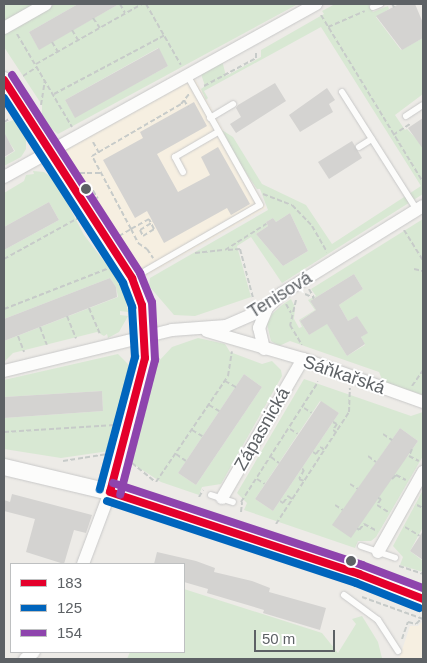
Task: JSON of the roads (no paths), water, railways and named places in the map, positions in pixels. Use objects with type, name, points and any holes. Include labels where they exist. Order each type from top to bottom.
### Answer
[{"type":"street","points":[[7,26],[46,4]]},
{"type":"street","points":[[4,177],[185,72],[317,7]]},
{"type":"street","points":[[4,80],[132,278],[142,305],[146,335],[142,377],[110,492],[83,563]]},
{"type":"street","name":"Tenisová","points":[[4,370],[146,335],[193,328],[226,326],[267,308],[281,294],[420,208]]},
{"type":"street","points":[[264,349],[259,328],[267,308]]},
{"type":"street","name":"Sáňkařská","points":[[193,328],[303,359],[423,402]]},
{"type":"street","name":"Zápasnická","points":[[222,498],[303,359]]},
{"type":"street","points":[[4,467],[110,492],[359,574],[423,599]]},
{"type":"street","points":[[378,552],[422,467]]},
{"type":"lane","points":[[373,7],[380,4]]},
{"type":"lane","points":[[132,278],[260,205],[185,72]]},
{"type":"lane","points":[[342,92],[420,208]]},
{"type":"lane","points":[[210,118],[233,104]]},
{"type":"lane","points":[[406,116],[423,106]]},
{"type":"lane","points":[[183,172],[175,157],[218,132]]},
{"type":"lane","points":[[359,147],[372,139]]},
{"type":"lane","points":[[361,546],[378,552],[396,562]]},
{"type":"lane","points":[[344,595],[378,620],[398,651]]}]
